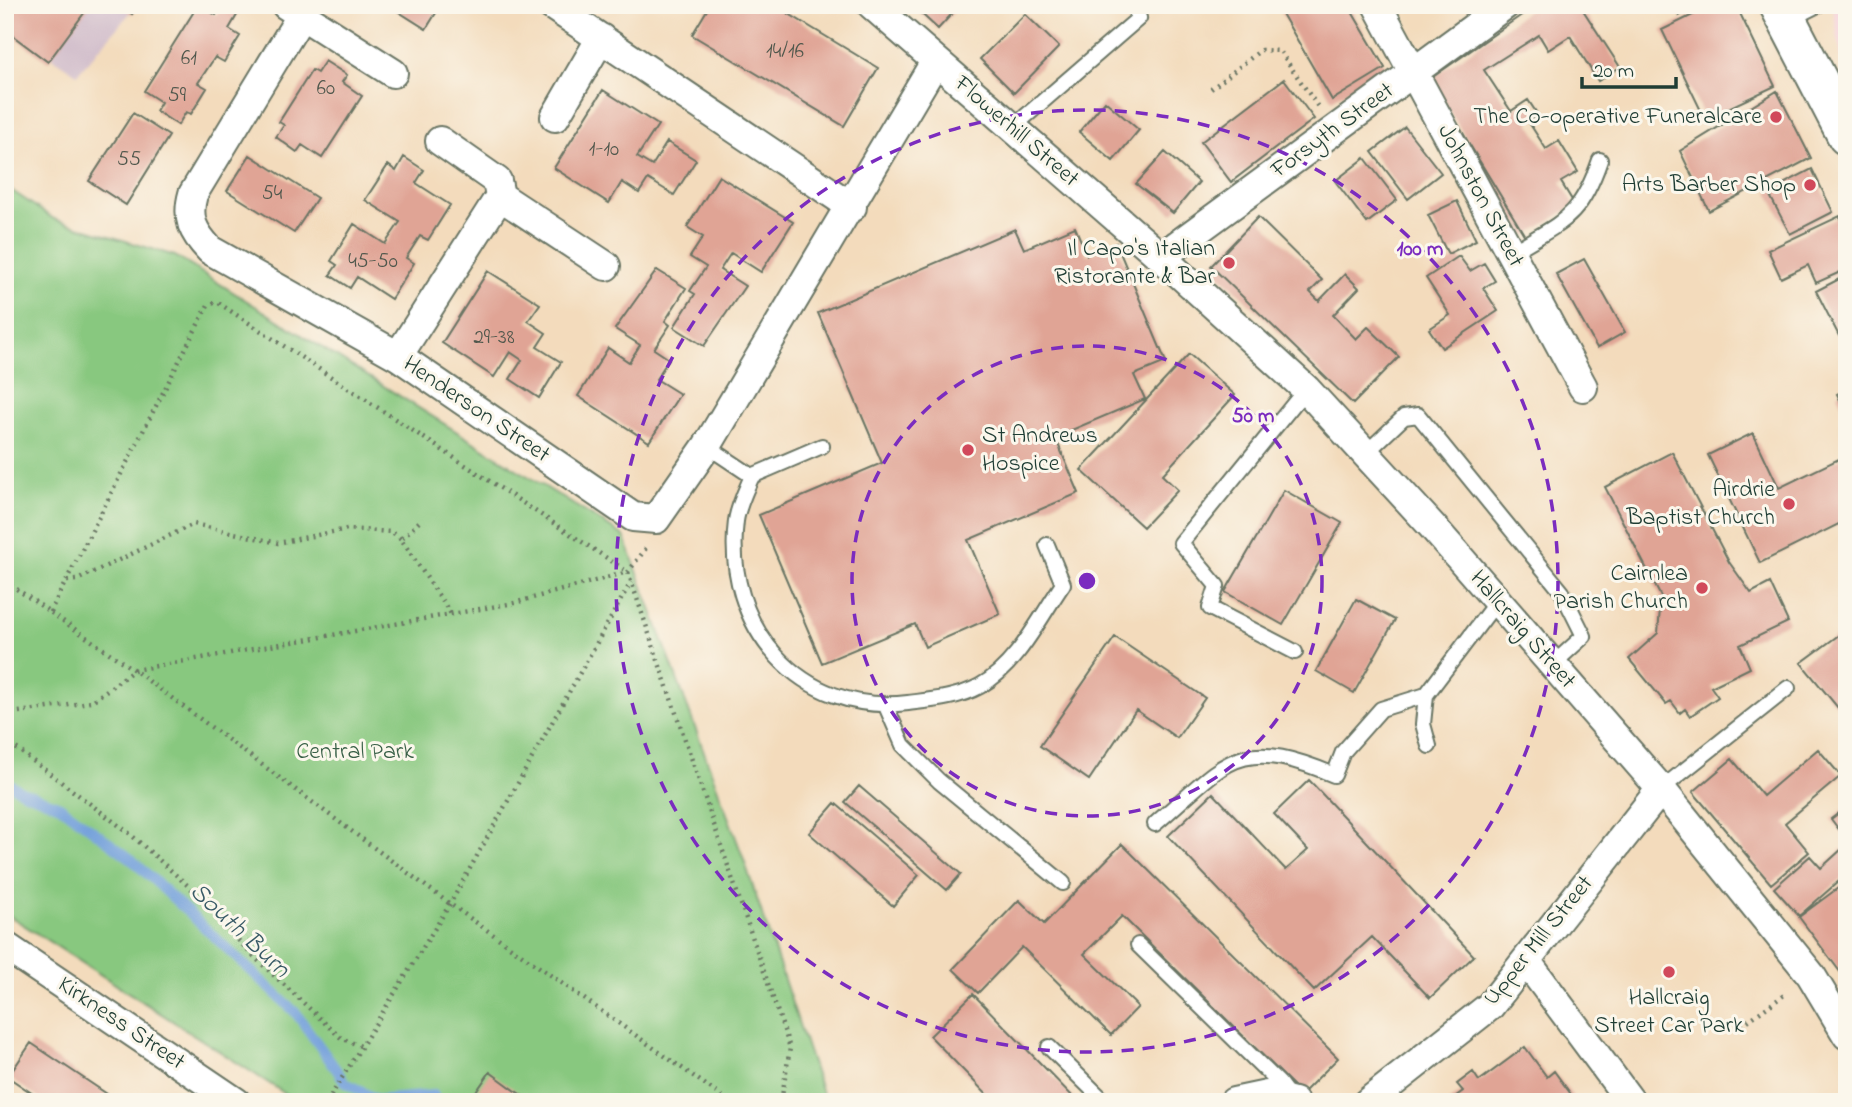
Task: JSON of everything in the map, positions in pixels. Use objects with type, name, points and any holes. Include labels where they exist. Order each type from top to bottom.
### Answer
[{"type":"main road","points":[[1795,10],[1847,136]]},
{"type":"street","points":[[551,5],[852,207]]},
{"type":"street","name":"Flowerhill Street","points":[[872,5],[1161,257]]},
{"type":"street","name":"Johnston Street","points":[[1377,5],[1583,387]]},
{"type":"street","name":"Forsyth Street","points":[[1161,257],[1505,5]]},
{"type":"street","name":"Henderson Street","points":[[393,72],[294,10],[194,194],[190,221],[195,235],[210,250],[398,356],[633,517],[656,519]]},
{"type":"street","points":[[555,117],[601,38]]},
{"type":"street","points":[[656,519],[706,446],[809,271],[852,207],[935,62]]},
{"type":"street","points":[[398,356],[500,196],[497,181],[440,141]]},
{"type":"street","points":[[500,196],[606,266]]},
{"type":"street","name":"Hallcraig Street","points":[[1161,257],[1306,389],[1497,601],[1661,789],[1811,975],[1846,1031]]},
{"type":"street","name":"Upper Mill Street","points":[[1367,1102],[1490,1006],[1661,789]]},
{"type":"street","name":"Kirkness Street","points":[[5,946],[236,1102]]},
{"type":"street","points":[[1527,962],[1631,1102]]},
{"type":"street","points":[[1234,1102],[1243,1097],[1267,1095],[1293,1101]]},
{"type":"lane","points":[[1012,128],[1139,18],[1133,5]]},
{"type":"lane","points":[[1511,253],[1575,214],[1590,189],[1600,160]]},
{"type":"lane","points":[[1294,652],[1210,608],[1217,586],[1181,543],[1306,389]]},
{"type":"lane","points":[[1366,453],[1404,417],[1418,415],[1562,592],[1584,636],[1552,665]]},
{"type":"lane","points":[[706,446],[751,476]]},
{"type":"lane","points":[[821,446],[751,476],[736,519],[735,552],[739,588],[756,633],[789,671],[841,699],[886,706],[943,699],[980,686],[1007,665],[1063,584],[1047,545]]},
{"type":"lane","points":[[1429,746],[1423,724],[1426,695],[1497,601]]},
{"type":"lane","points":[[1661,789],[1788,688]]},
{"type":"lane","points":[[1155,824],[1226,762],[1248,756],[1276,755],[1334,775],[1343,752],[1381,709],[1426,695]]},
{"type":"lane","points":[[886,706],[904,745],[939,781],[1063,883]]},
{"type":"lane","points":[[1138,945],[1279,1083],[1293,1101]]},
{"type":"lane","points":[[1049,1047],[1105,1102]]},
{"type":"path","points":[[1211,89],[1261,50],[1280,51],[1334,130]]},
{"type":"path","points":[[50,612],[208,305],[218,302],[628,572],[790,1048],[781,1102]]},
{"type":"path","points":[[5,714],[91,702],[134,670],[514,603],[628,572],[645,552],[656,519]]},
{"type":"path","points":[[401,539],[419,522]]},
{"type":"path","points":[[66,581],[77,580],[194,524],[278,543],[347,529],[392,532],[401,539],[451,614]]},
{"type":"path","points":[[5,580],[134,670],[450,904],[730,1102]]},
{"type":"path","points":[[327,1102],[450,904],[631,582]]},
{"type":"path","points":[[5,740],[129,833],[195,892],[250,953],[341,1038],[363,1047]]},
{"type":"path","points":[[1742,1025],[1811,975]]},
{"type":"shaded area","points":[[5,5],[137,5],[77,74],[5,27]]},
{"type":"shaded area","points":[[1847,5],[1847,92],[1833,9]]},
{"type":"green space","name":"Central Park","points":[[5,186],[54,219],[175,256],[624,536],[743,857],[825,1102],[298,1102],[5,913]]},
{"type":"building","points":[[5,5],[90,5],[48,62],[5,30]]},
{"type":"building","points":[[120,5],[139,5],[132,14]]},
{"type":"building","points":[[198,5],[216,15],[222,5],[233,5],[240,10],[229,29],[240,36],[224,62],[215,57],[198,83],[207,88],[191,114],[186,112],[178,125],[156,111],[161,102],[144,91]]},
{"type":"building","points":[[388,5],[441,5],[426,29]]},
{"type":"building","points":[[710,5],[774,5],[878,68],[844,126],[692,35]]},
{"type":"building","points":[[912,5],[960,5],[938,29]]},
{"type":"building","points":[[1277,5],[1348,5],[1385,68],[1332,100]]},
{"type":"building","points":[[1536,5],[1590,5],[1583,10],[1620,67],[1598,81],[1570,36],[1548,50],[1539,35],[1484,70],[1511,111],[1528,100],[1538,115],[1528,121],[1546,149],[1559,141],[1578,172],[1561,182],[1575,205],[1525,236],[1430,79]]},
{"type":"building","points":[[1673,5],[1697,5],[1679,16]]},
{"type":"building","points":[[1713,5],[1736,5],[1775,86],[1705,119],[1662,30]]},
{"type":"building","points":[[1025,14],[1059,47],[1014,93],[980,59]]},
{"type":"building","points":[[325,61],[347,75],[342,82],[362,96],[322,158],[302,145],[297,152],[276,137],[284,125],[279,122],[312,70],[317,73]]},
{"type":"building","points":[[1284,79],[1314,119],[1231,182],[1201,142]]},
{"type":"building","points":[[603,90],[658,125],[637,157],[652,166],[667,142],[696,160],[674,195],[648,179],[639,193],[622,182],[609,203],[554,168]]},
{"type":"building","points":[[1777,91],[1811,158],[1709,211],[1680,151]]},
{"type":"building","points":[[1105,101],[1139,130],[1113,161],[1079,132]]},
{"type":"building","points":[[133,113],[169,136],[126,205],[89,181]]},
{"type":"building","points":[[1405,127],[1441,173],[1408,199],[1372,152]]},
{"type":"building","points":[[1165,152],[1199,182],[1173,213],[1136,184]]},
{"type":"building","points":[[250,155],[317,198],[294,233],[227,191]]},
{"type":"building","points":[[404,157],[424,170],[416,183],[450,205],[428,240],[420,236],[406,258],[414,263],[391,299],[357,277],[350,288],[330,275],[337,265],[331,261],[354,224],[385,244],[400,222],[365,200],[388,165],[396,171]]},
{"type":"building","points":[[1365,158],[1397,200],[1367,223],[1335,181]]},
{"type":"building","points":[[1812,169],[1833,212],[1790,234],[1768,192]]},
{"type":"building","points":[[719,176],[793,222],[761,272],[731,253],[720,270],[745,286],[704,346],[674,327],[695,294],[690,291],[706,267],[690,257],[703,237],[687,227]]},
{"type":"building","points":[[1457,201],[1476,240],[1448,254],[1428,215]]},
{"type":"building","points":[[1840,216],[1847,231],[1847,269],[1816,283],[1808,265],[1781,278],[1768,250]]},
{"type":"building","points":[[1258,217],[1322,280],[1310,292],[1319,301],[1345,274],[1359,288],[1333,315],[1356,339],[1368,327],[1399,357],[1353,404],[1211,266]]},
{"type":"building","name":"St Andrews Hospice","points":[[1075,227],[1087,255],[1116,243],[1166,362],[1134,375],[1145,399],[1055,437],[1079,493],[968,540],[1000,614],[925,647],[915,624],[822,663],[759,515],[882,463],[818,313],[1015,229],[1024,249]]},
{"type":"building","points":[[1459,256],[1470,271],[1484,263],[1495,281],[1483,288],[1498,311],[1442,348],[1429,329],[1450,315],[1426,278]]},
{"type":"building","points":[[1584,259],[1625,332],[1597,348],[1556,274]]},
{"type":"building","points":[[657,270],[686,288],[665,321],[670,325],[654,349],[669,359],[656,379],[680,394],[649,442],[578,396],[608,348],[629,362],[640,345],[615,329]]},
{"type":"building","points":[[488,271],[540,304],[528,321],[546,333],[537,347],[561,362],[539,398],[510,379],[522,360],[510,352],[494,377],[442,343]]},
{"type":"building","points":[[1847,275],[1847,332],[1839,336],[1816,291]]},
{"type":"building","points":[[1189,354],[1235,395],[1162,475],[1178,490],[1143,527],[1081,470]]},
{"type":"building","points":[[1847,389],[1847,414],[1837,394]]},
{"type":"building","name":"Airdrie Baptist Church","points":[[1753,433],[1779,488],[1847,455],[1847,520],[1760,563],[1708,455]]},
{"type":"building","name":"Cairnlea Parish Church","points":[[1672,452],[1729,562],[1751,593],[1770,583],[1788,622],[1740,645],[1750,668],[1711,687],[1718,697],[1690,716],[1685,709],[1680,713],[1671,701],[1666,704],[1629,659],[1658,633],[1661,597],[1605,487]]},
{"type":"building","points":[[1284,490],[1342,523],[1283,625],[1225,592]]},
{"type":"building","points":[[1356,599],[1395,620],[1354,693],[1316,671]]},
{"type":"building","points":[[1847,629],[1847,712],[1843,714],[1801,663]]},
{"type":"building","points":[[1115,637],[1205,698],[1177,738],[1136,710],[1089,780],[1040,746]]},
{"type":"building","points":[[1818,749],[1841,776],[1785,823],[1809,852],[1771,884],[1693,792],[1732,759],[1763,796]]},
{"type":"building","points":[[1309,780],[1474,956],[1430,998],[1372,937],[1314,991],[1168,836],[1213,793],[1286,870],[1308,850],[1274,814]]},
{"type":"building","points":[[859,786],[961,874],[947,890],[845,802]]},
{"type":"building","points":[[835,803],[919,875],[893,906],[809,833]]},
{"type":"building","points":[[1847,807],[1847,840],[1831,819]]},
{"type":"building","points":[[1122,844],[1338,1058],[1302,1094],[1122,916],[1084,954],[1138,1007],[1111,1035],[1022,947],[978,993],[953,969],[1019,900],[1044,924]]},
{"type":"building","points":[[1842,849],[1847,854],[1847,874],[1799,916],[1774,888],[1810,856],[1821,868]]},
{"type":"building","points":[[1842,885],[1847,891],[1847,981],[1799,917]]},
{"type":"building","points":[[973,994],[1078,1102],[994,1102],[930,1036]]},
{"type":"building","points":[[31,1043],[119,1102],[45,1102],[8,1077]]},
{"type":"building","points":[[1525,1047],[1547,1077],[1554,1071],[1573,1097],[1567,1102],[1448,1102],[1463,1091],[1457,1084],[1473,1072],[1479,1081]]},
{"type":"building","points":[[490,1072],[531,1102],[469,1102]]},
{"type":"waterway","name":"South Burn","points":[[5,781],[21,791],[60,806],[130,858],[295,1012],[346,1083],[377,1100],[434,1095]]},
{"type":"place","name":"The Co-operative Funeralcare","points":[[1776,117]]},
{"type":"place","name":"Arts Barber Shop","points":[[1810,185]]},
{"type":"place","name":"Il Capo's Italian Ristorante & Bar","points":[[1229,263]]},
{"type":"place","name":"St Andrews Hospice","points":[[968,450]]},
{"type":"place","name":"Airdrie Baptist Church","points":[[1789,504]]},
{"type":"place","name":"Cairnlea Parish Church","points":[[1702,588]]},
{"type":"place","name":"Hallcraig Street Car Park","points":[[1669,972]]}]
